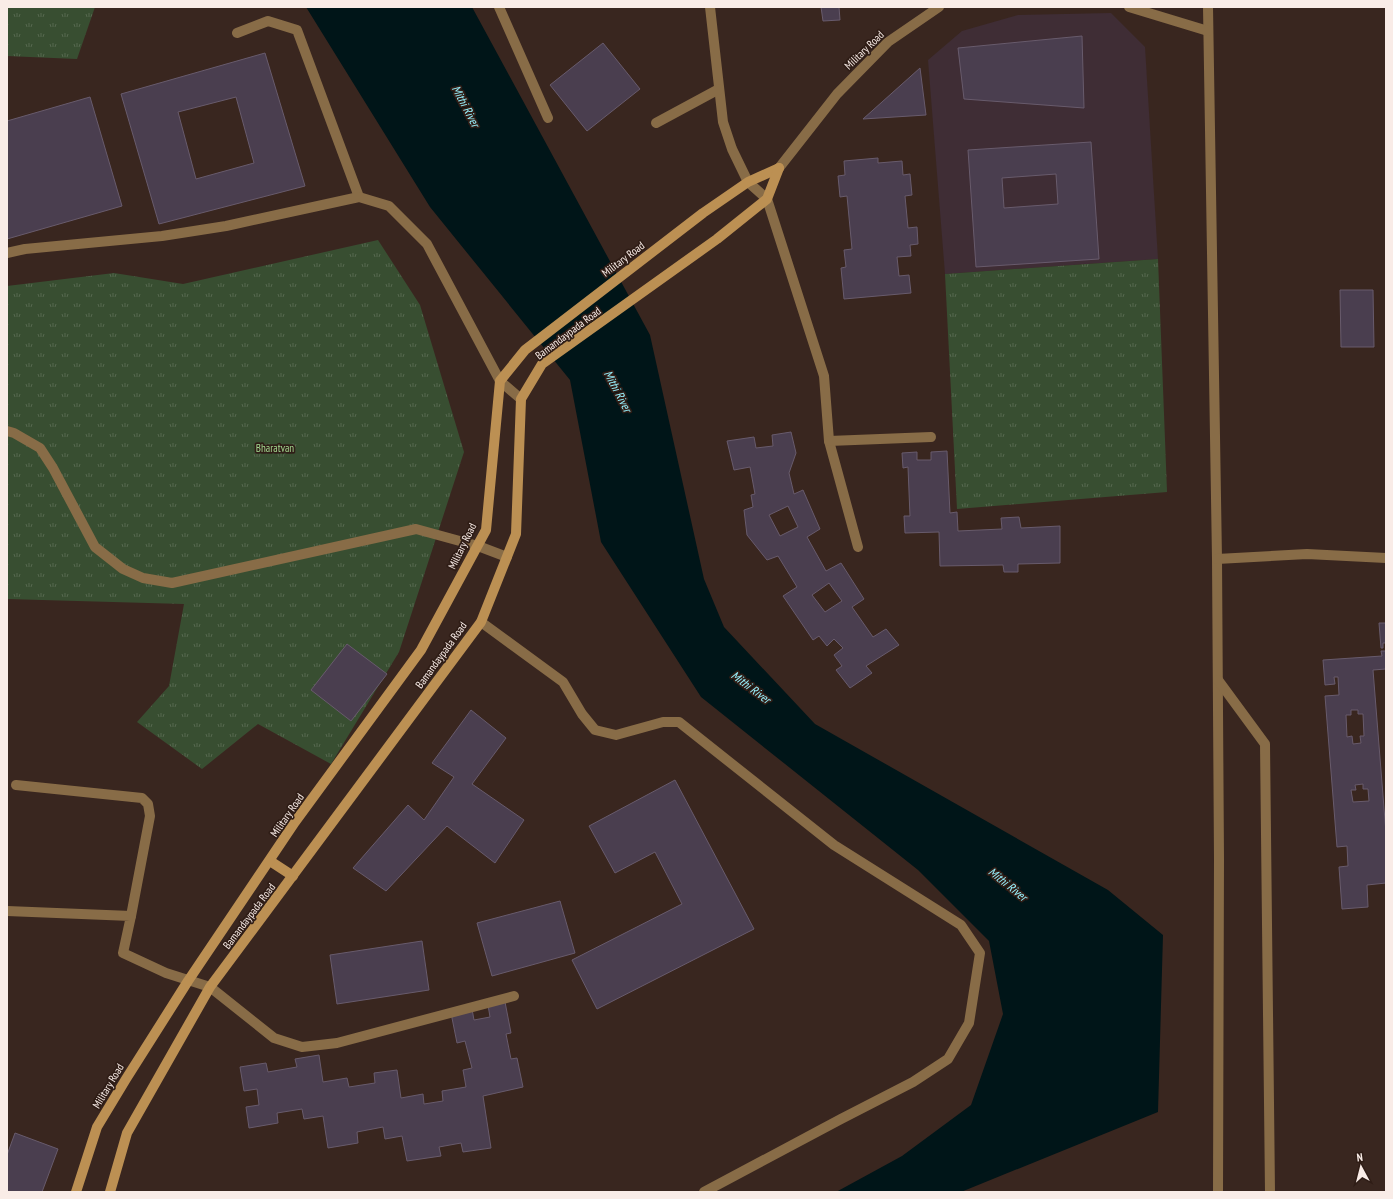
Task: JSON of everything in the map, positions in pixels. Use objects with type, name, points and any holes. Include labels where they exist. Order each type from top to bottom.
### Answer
[{"type":"street","points":[[499,7],[548,118]]},
{"type":"street","points":[[710,7],[723,122],[732,149],[748,182],[766,199],[824,376],[829,442],[858,547]]},
{"type":"street","name":"Military Road","points":[[76,1192],[97,1128],[188,981],[296,822],[421,650],[478,546],[486,530],[500,381],[525,350],[703,214],[748,182],[779,168],[837,94],[888,42],[939,7]]},
{"type":"street","points":[[1129,7],[1208,32]]},
{"type":"street","points":[[1208,7],[1217,559],[1219,859],[1218,1192]]},
{"type":"street","points":[[237,33],[268,21],[297,30],[359,197]]},
{"type":"street","points":[[656,123],[719,88]]},
{"type":"street","name":"Bamandaypada Road","points":[[110,1192],[127,1133],[210,987],[481,622],[516,534],[521,399],[542,364],[717,238],[766,199],[779,168]]},
{"type":"street","points":[[7,253],[25,249],[162,236],[226,226],[359,197],[389,206],[427,244],[500,381],[521,399]]},
{"type":"street","points":[[7,431],[14,433],[40,448],[53,468],[95,547],[123,569],[143,578],[172,583],[416,529],[478,546],[507,557]]},
{"type":"street","points":[[829,442],[931,437]]},
{"type":"street","points":[[1217,559],[1307,554],[1386,558]]},
{"type":"street","points":[[481,622],[563,682],[582,714],[595,730],[616,735],[663,722],[679,722],[834,844],[961,925],[980,953],[970,1023],[948,1059],[913,1082],[841,1118],[704,1192]]},
{"type":"street","points":[[1218,680],[1265,744],[1270,1192]]},
{"type":"street","points":[[16,785],[142,798],[148,804],[150,816],[123,953],[166,973],[210,987],[274,1038],[302,1048],[337,1043],[514,996]]},
{"type":"street","points":[[270,861],[293,876]]},
{"type":"street","points":[[7,911],[131,916]]},
{"type":"shaded area","points":[[1111,13],[1145,47],[1158,259],[945,274],[928,60],[962,31],[1018,15]]},
{"type":"green space","points":[[7,7],[95,7],[77,59],[7,56]]},
{"type":"green space","name":"Bharatvan","points":[[378,240],[420,305],[464,452],[399,652],[331,764],[258,724],[202,769],[137,722],[169,686],[184,604],[7,599],[7,286],[114,273],[183,284]]},
{"type":"green space","points":[[1158,259],[1167,492],[957,509],[945,274]]},
{"type":"water","name":"Mithi River","points":[[306,7],[472,7],[650,335],[704,579],[724,627],[815,724],[1108,890],[1163,935],[1158,1112],[961,1192],[836,1192],[902,1156],[971,1105],[1003,1014],[989,941],[918,870],[701,697],[601,542],[570,380],[430,207]]},
{"type":"building","points":[[821,7],[839,7],[840,20],[823,21]]},
{"type":"building","points":[[1082,36],[1084,108],[964,99],[958,48]]},
{"type":"building","points":[[603,43],[640,89],[587,131],[550,85]]},
{"type":"building","points":[[265,53],[305,186],[159,224],[121,94]],"holes":[[[236,97],[254,163],[196,179],[178,112]]]},
{"type":"building","points":[[920,68],[926,115],[863,119]]},
{"type":"building","points":[[90,97],[122,206],[7,239],[7,121]]},
{"type":"building","points":[[1091,142],[1099,259],[976,267],[968,150]],"holes":[[[1056,174],[1058,204],[1004,208],[1002,178]]]},
{"type":"building","points":[[878,158],[878,163],[902,161],[903,175],[910,174],[912,195],[905,196],[908,228],[917,227],[918,244],[910,245],[911,256],[897,257],[899,276],[909,275],[911,293],[844,299],[841,268],[846,267],[844,250],[852,249],[847,196],[840,197],[838,176],[845,175],[844,161]]},
{"type":"building","points":[[1340,290],[1373,290],[1374,347],[1341,347]]},
{"type":"building","points":[[791,432],[796,453],[789,473],[794,494],[803,490],[820,529],[807,537],[826,571],[841,563],[864,599],[852,607],[873,637],[886,629],[899,645],[866,666],[872,673],[850,688],[836,670],[842,666],[834,655],[843,648],[834,639],[827,646],[819,636],[813,640],[783,596],[797,587],[778,556],[767,560],[747,535],[744,510],[753,507],[751,495],[755,494],[750,467],[734,470],[727,441],[754,437],[756,448],[773,446],[772,435]],"holes":[[[788,506],[798,527],[780,536],[769,515]],[[829,583],[842,601],[825,612],[812,595]]]},
{"type":"building","points":[[947,451],[950,513],[957,512],[958,531],[1002,529],[1001,518],[1019,517],[1021,528],[1060,526],[1060,563],[1018,564],[1018,572],[1004,572],[1003,565],[940,566],[939,532],[905,533],[904,516],[910,516],[908,467],[903,468],[902,453],[917,452],[917,460],[931,460],[931,452]]},
{"type":"building","points":[[1379,623],[1386,623],[1386,643],[1383,643],[1383,648],[1381,648]]},
{"type":"building","points":[[347,644],[387,674],[351,721],[311,690]]},
{"type":"building","points":[[1381,651],[1386,651],[1386,669],[1373,670],[1386,833],[1386,883],[1367,885],[1368,907],[1342,909],[1339,867],[1348,866],[1347,846],[1337,847],[1325,696],[1339,695],[1338,677],[1334,677],[1335,684],[1325,685],[1323,660],[1382,656]],"holes":[[[1351,710],[1358,710],[1358,714],[1363,714],[1364,736],[1360,736],[1361,743],[1353,744],[1352,736],[1347,737],[1346,715],[1351,715]],[[1363,784],[1363,789],[1368,789],[1369,801],[1353,802],[1351,790],[1356,790],[1355,785]]]},
{"type":"building","points":[[471,710],[506,738],[472,784],[524,820],[495,863],[447,826],[386,891],[353,868],[408,805],[424,820],[454,777],[432,763]]},
{"type":"building","points":[[675,780],[754,929],[597,1009],[572,960],[682,904],[655,852],[615,873],[589,826]]},
{"type":"building","points":[[560,901],[575,953],[492,976],[477,923]]},
{"type":"building","points":[[422,941],[429,990],[337,1004],[330,955]]},
{"type":"building","points":[[505,1002],[511,1033],[506,1034],[511,1059],[517,1058],[523,1087],[483,1096],[491,1148],[463,1152],[461,1143],[439,1147],[441,1156],[407,1161],[402,1136],[385,1139],[383,1127],[357,1132],[358,1143],[328,1148],[323,1116],[304,1119],[302,1109],[277,1113],[278,1123],[249,1128],[246,1107],[259,1105],[257,1089],[244,1091],[240,1067],[266,1063],[268,1072],[297,1067],[295,1059],[319,1055],[323,1082],[347,1078],[349,1087],[375,1083],[374,1073],[397,1070],[401,1098],[423,1094],[424,1104],[443,1101],[442,1091],[466,1087],[463,1070],[472,1068],[465,1041],[457,1043],[451,1013],[472,1009],[474,1020],[490,1017],[488,1005]]},
{"type":"building","points":[[15,1133],[58,1149],[42,1192],[7,1192],[7,1155]]}]
